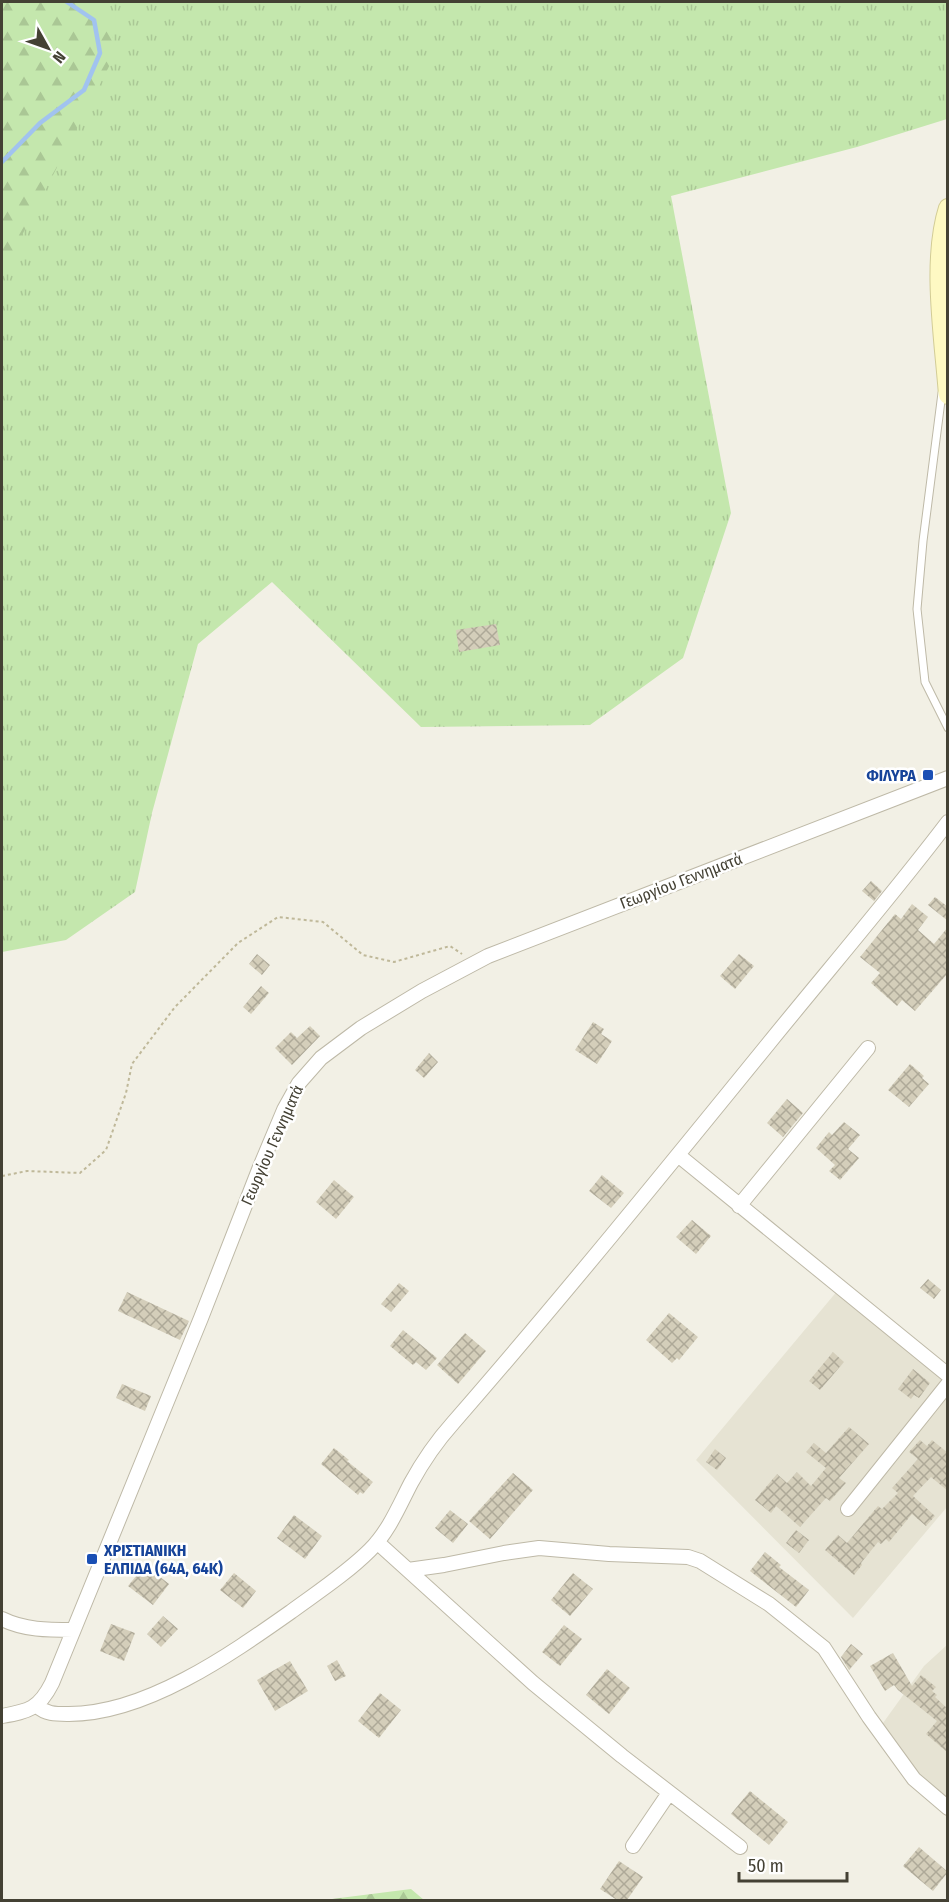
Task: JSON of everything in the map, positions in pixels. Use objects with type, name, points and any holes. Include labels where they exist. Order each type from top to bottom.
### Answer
[{"type":"main road","points":[[948,208],[939,289],[948,395]]},
{"type":"street","name":"Γεωργίου Γεννηματά","points":[[37,1706],[52,1683],[284,1110],[299,1083],[321,1058],[422,990],[474,963],[652,891],[948,778]]},
{"type":"street","points":[[2,1716],[37,1706],[48,1713],[88,1713],[110,1710],[148,1697],[212,1663],[249,1640],[349,1569],[378,1542],[436,1443],[496,1375],[678,1155],[948,822]]},
{"type":"street","points":[[740,1206],[868,1048]]},
{"type":"street","points":[[678,1155],[948,1375]]},
{"type":"street","points":[[848,1509],[948,1384]]},
{"type":"street","points":[[378,1542],[533,1683],[740,1847]]},
{"type":"street","points":[[408,1570],[539,1548],[688,1557],[700,1561],[769,1604],[824,1648],[869,1718],[914,1779],[948,1809]]},
{"type":"street","points":[[2,1619],[32,1629],[73,1630]]},
{"type":"street","points":[[633,1846],[669,1793]]},
{"type":"lane","points":[[945,363],[917,609],[926,682],[948,728]]},
{"type":"path","points":[[2,1176],[27,1171],[80,1173],[106,1150],[126,1093],[132,1064],[175,1007],[237,943],[278,917],[323,922],[363,955],[394,962],[450,946],[474,963]]},
{"type":"shaded area","points":[[838,1290],[947,1380],[947,1507],[853,1618],[696,1460]]},
{"type":"shaded area","points":[[947,1645],[948,1801],[945,1804],[878,1730],[924,1666]]},
{"type":"green space","points":[[2,2],[947,2],[947,119],[857,147],[671,196],[731,513],[683,658],[590,725],[421,727],[272,582],[198,644],[152,813],[135,892],[66,940],[2,952]]},
{"type":"green space","points":[[2,2],[96,2],[118,49],[2,274]]},
{"type":"green space","points":[[411,1889],[424,1900],[324,1900]]},
{"type":"building","points":[[496,624],[500,645],[459,652],[456,630]]},
{"type":"building","points":[[871,881],[882,891],[874,901],[862,891]]},
{"type":"building","points":[[935,897],[948,907],[948,921],[928,905]]},
{"type":"building","points":[[912,904],[928,917],[918,930],[934,944],[948,927],[948,973],[915,1011],[902,1000],[897,1006],[871,983],[880,973],[860,957],[895,914],[901,919]]},
{"type":"building","points":[[257,954],[270,965],[262,975],[249,964]]},
{"type":"building","points":[[739,954],[754,966],[735,989],[720,976]]},
{"type":"building","points":[[261,986],[269,993],[251,1014],[243,1007]]},
{"type":"building","points":[[593,1022],[604,1029],[601,1034],[612,1041],[597,1064],[575,1050]]},
{"type":"building","points":[[310,1026],[320,1036],[292,1065],[275,1048],[291,1032],[297,1038]]},
{"type":"building","points":[[429,1053],[438,1062],[424,1078],[415,1070]]},
{"type":"building","points":[[910,1064],[924,1076],[922,1078],[929,1084],[909,1107],[888,1090]]},
{"type":"building","points":[[787,1099],[803,1113],[783,1137],[767,1123]]},
{"type":"building","points":[[844,1122],[860,1135],[848,1149],[859,1158],[840,1180],[829,1171],[835,1165],[816,1148],[829,1132],[832,1135]]},
{"type":"building","points":[[602,1175],[624,1193],[611,1208],[589,1191]]},
{"type":"building","points":[[334,1180],[354,1197],[336,1219],[316,1202]]},
{"type":"building","points":[[692,1220],[711,1236],[696,1254],[676,1237]]},
{"type":"building","points":[[928,1279],[941,1290],[934,1299],[920,1288]]},
{"type":"building","points":[[399,1283],[409,1291],[391,1312],[381,1304]]},
{"type":"building","points":[[127,1292],[189,1321],[180,1340],[118,1311]]},
{"type":"building","points":[[669,1313],[698,1337],[679,1360],[677,1358],[672,1363],[646,1340]]},
{"type":"building","points":[[403,1330],[437,1358],[426,1370],[416,1362],[413,1365],[390,1346]]},
{"type":"building","points":[[465,1333],[486,1351],[458,1384],[437,1365]]},
{"type":"building","points":[[833,1352],[844,1362],[820,1390],[809,1381]]},
{"type":"building","points":[[913,1369],[930,1383],[919,1398],[914,1395],[911,1399],[898,1389]]},
{"type":"building","points":[[122,1384],[151,1396],[145,1411],[116,1398]]},
{"type":"building","points":[[849,1427],[869,1444],[839,1478],[846,1483],[830,1501],[826,1498],[800,1527],[776,1506],[771,1513],[755,1500],[777,1474],[787,1483],[797,1472],[811,1486],[826,1468],[806,1452],[814,1443],[826,1453]]},
{"type":"building","points":[[920,1440],[927,1446],[932,1440],[948,1453],[948,1491],[931,1477],[913,1496],[935,1516],[926,1526],[912,1514],[889,1542],[886,1539],[881,1544],[878,1542],[854,1575],[825,1550],[838,1535],[847,1543],[878,1506],[882,1509],[898,1493],[892,1488],[918,1459],[909,1452]]},
{"type":"building","points":[[334,1448],[373,1482],[363,1494],[360,1492],[358,1495],[321,1464]]},
{"type":"building","points":[[715,1449],[726,1458],[717,1470],[706,1462]]},
{"type":"building","points":[[513,1473],[533,1490],[490,1539],[469,1521]]},
{"type":"building","points":[[450,1510],[468,1524],[453,1543],[435,1528]]},
{"type":"building","points":[[294,1515],[322,1536],[305,1559],[277,1538]]},
{"type":"building","points":[[796,1530],[809,1540],[799,1553],[786,1543]]},
{"type":"building","points":[[765,1552],[781,1565],[779,1567],[809,1590],[796,1607],[750,1571]]},
{"type":"building","points":[[145,1565],[169,1584],[153,1605],[128,1586]]},
{"type":"building","points":[[234,1573],[256,1591],[243,1608],[220,1590]]},
{"type":"building","points":[[573,1573],[593,1589],[570,1616],[551,1600]]},
{"type":"building","points":[[163,1616],[178,1629],[161,1647],[147,1634]]},
{"type":"building","points":[[111,1624],[135,1633],[124,1661],[100,1651]]},
{"type":"building","points":[[564,1625],[582,1639],[560,1666],[542,1652]]},
{"type":"building","points":[[851,1644],[863,1654],[849,1670],[841,1657]]},
{"type":"building","points":[[893,1653],[912,1686],[921,1675],[936,1687],[932,1691],[937,1695],[935,1697],[948,1709],[948,1753],[926,1734],[937,1721],[894,1685],[885,1691],[870,1666]]},
{"type":"building","points":[[337,1660],[346,1676],[335,1681],[327,1666]]},
{"type":"building","points":[[290,1661],[308,1691],[275,1711],[257,1680]]},
{"type":"building","points":[[607,1669],[630,1688],[609,1714],[586,1695]]},
{"type":"building","points":[[380,1693],[401,1710],[379,1738],[358,1721]]},
{"type":"building","points":[[750,1791],[788,1822],[769,1845],[731,1814]]},
{"type":"building","points":[[919,1847],[948,1872],[933,1891],[903,1866]]},
{"type":"building","points":[[619,1861],[643,1877],[627,1900],[617,1900],[600,1889]]},
{"type":"waterway","points":[[2,162],[40,123],[84,90],[100,53],[94,20],[67,2]]},
{"type":"place","name":"ΦΙΛΥΡΑ","points":[[928,775]]},
{"type":"place","name":"ΧΡΙΣΤΙΑΝΙΚΗ ΕΛΠΙΔΑ (64Α, 64Κ)","points":[[92,1559]]}]
